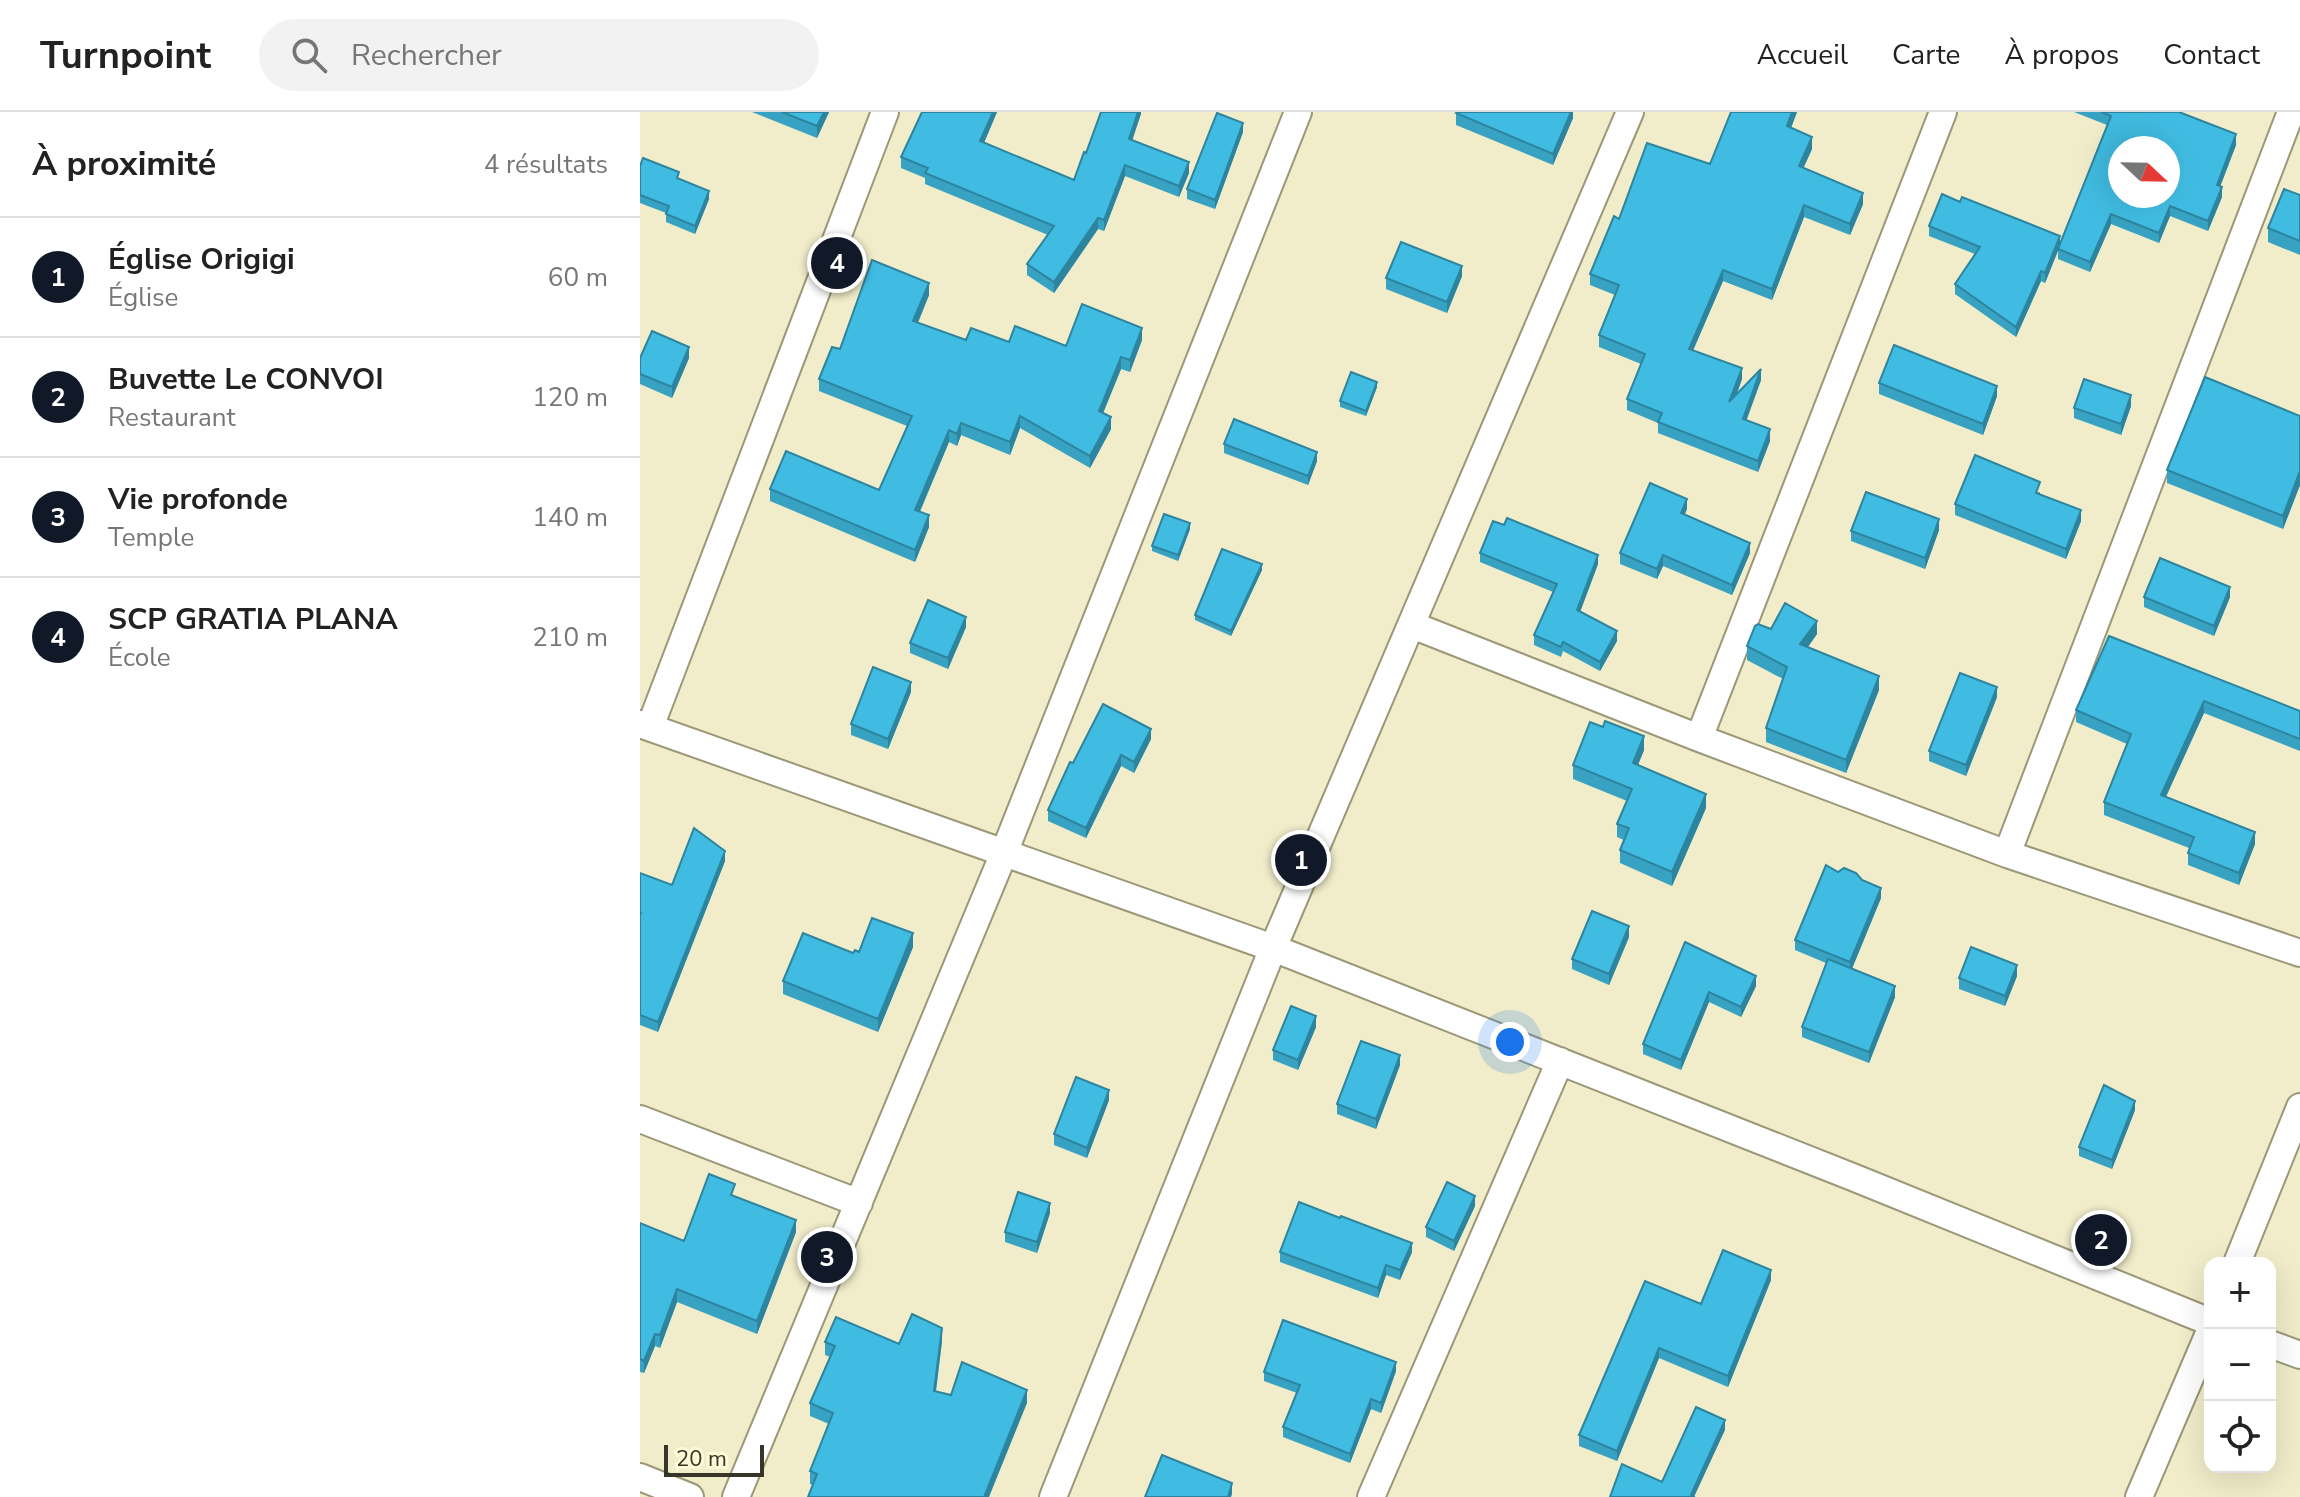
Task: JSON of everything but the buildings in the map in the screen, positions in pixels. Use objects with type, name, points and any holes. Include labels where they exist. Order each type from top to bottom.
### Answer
[{"type":"street","points":[[885,112],[645,726],[1273,948],[2204,1320]]},
{"type":"street","points":[[736,1497],[1004,853],[1298,112]]},
{"type":"street","points":[[1053,1497],[1273,948],[1630,112]]},
{"type":"street","points":[[1699,738],[1943,112]]},
{"type":"street","points":[[2007,854],[2291,112]]},
{"type":"street","points":[[1412,625],[2007,854],[2300,953]]},
{"type":"street","points":[[1371,1497],[1560,1061]]},
{"type":"street","points":[[2239,1257],[2300,1107]]},
{"type":"street","points":[[640,1119],[859,1203]]},
{"type":"street","points":[[2139,1497],[2204,1345]]},
{"type":"street","points":[[2276,1346],[2300,1355]]},
{"type":"street","points":[[640,1477],[690,1497]]},
{"type":"place","name":"SCP GRATIA PLANA","points":[[837,263]]},
{"type":"place","name":"Église Origigi","points":[[1301,860]]},
{"type":"place","name":"Buvette Le CONVOI","points":[[2101,1240]]},
{"type":"place","name":"Vie profonde","points":[[827,1257]]}]
